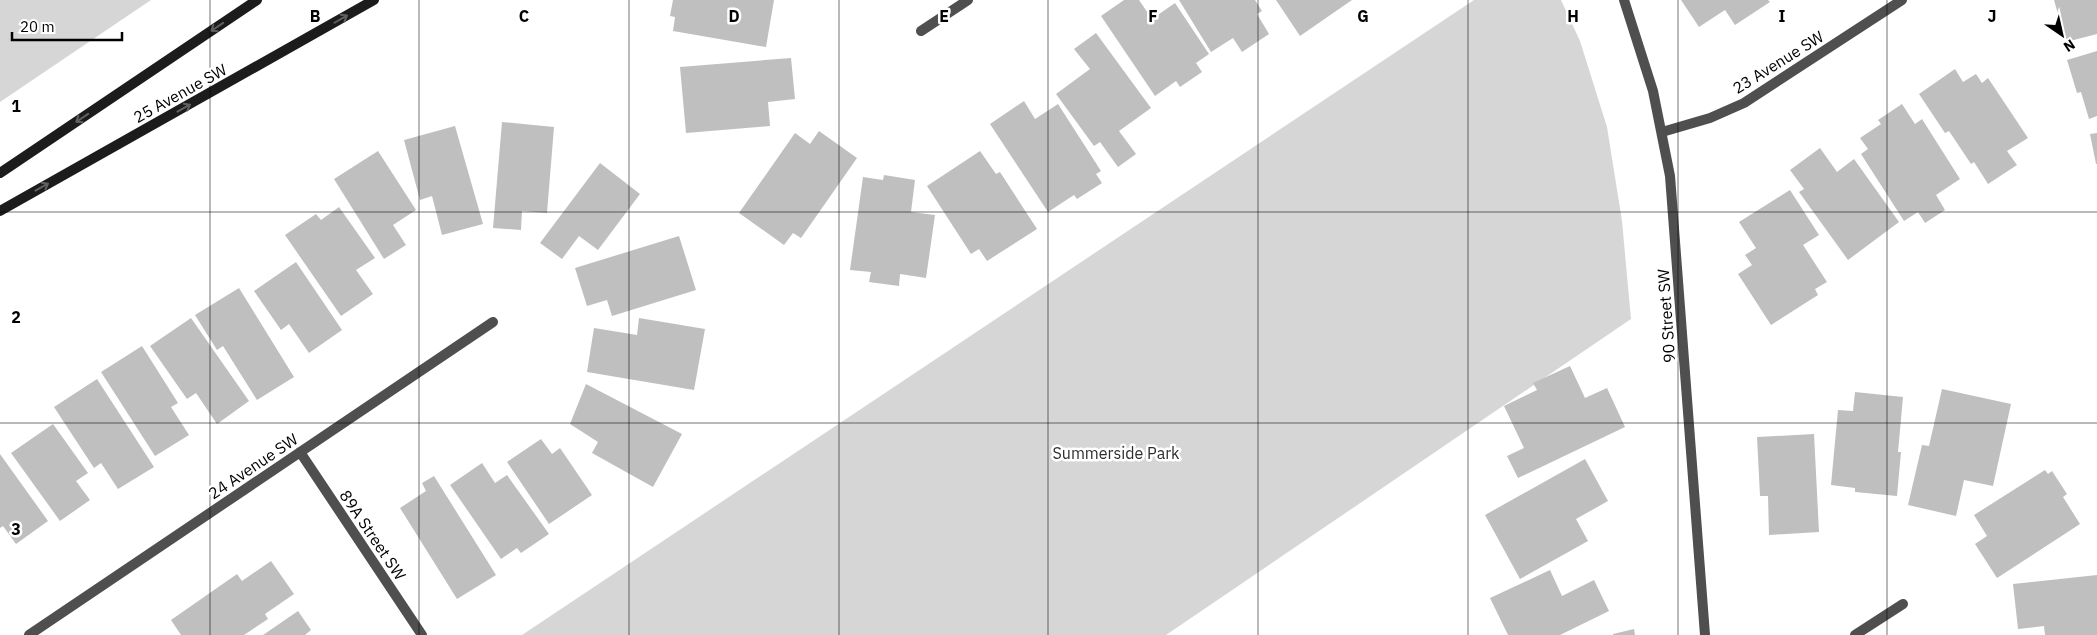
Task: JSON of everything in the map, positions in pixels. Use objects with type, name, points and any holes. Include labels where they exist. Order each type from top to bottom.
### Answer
[{"type":"main road","name":"25 Avenue SW","points":[[0,173],[258,0]]},
{"type":"main road","name":"25 Avenue SW","points":[[0,211],[374,0]]},
{"type":"street","points":[[921,31],[968,0]]},
{"type":"street","name":"90 Street SW","points":[[1624,0],[1653,91],[1662,132],[1672,203],[1705,635]]},
{"type":"street","name":"23 Avenue SW","points":[[1662,132],[1710,118],[1744,103],[1902,0]]},
{"type":"street","name":"24 Avenue SW","points":[[29,635],[493,322]]},
{"type":"street","name":"89A Street SW","points":[[300,452],[422,635]]},
{"type":"street","points":[[1855,635],[1903,604]]},
{"type":"green space","points":[[0,0],[151,0],[0,102]]},
{"type":"green space","name":"Summerside Park","points":[[1474,0],[1561,0],[1580,41],[1607,127],[1622,221],[1631,319],[1166,635],[522,635]]},
{"type":"building","points":[[673,0],[774,0],[766,47],[673,31],[675,17],[670,16]]},
{"type":"building","points":[[1124,0],[1139,0],[1152,19],[1175,3],[1209,54],[1196,63],[1202,72],[1180,87],[1176,81],[1155,96],[1101,16]]},
{"type":"building","points":[[1179,0],[1255,0],[1262,11],[1257,14],[1269,34],[1242,52],[1233,38],[1211,52]]},
{"type":"building","points":[[1276,0],[1352,0],[1300,36]]},
{"type":"building","points":[[1681,0],[1768,0],[1770,2],[1735,25],[1725,10],[1699,27]]},
{"type":"building","points":[[2054,0],[2097,0],[2097,34],[2066,42]]},
{"type":"building","points":[[1096,33],[1151,108],[1119,131],[1136,154],[1118,167],[1100,142],[1094,146],[1056,94],[1090,69],[1074,49]]},
{"type":"building","points":[[2097,51],[2097,116],[2089,119],[2081,92],[2077,93],[2067,60]]},
{"type":"building","points":[[791,58],[795,99],[768,102],[770,126],[686,133],[680,67]]},
{"type":"building","points":[[1955,69],[1963,82],[1976,74],[1982,83],[1988,78],[2028,138],[2007,151],[2017,165],[1988,184],[1974,162],[1971,164],[1949,131],[1945,133],[1919,94]]},
{"type":"building","points":[[1024,101],[1035,119],[1058,104],[1101,171],[1096,174],[1102,183],[1077,199],[1074,195],[1048,212],[990,124]]},
{"type":"building","points":[[1902,104],[1915,124],[1922,119],[1960,179],[1936,195],[1945,210],[1925,223],[1918,212],[1904,221],[1861,154],[1868,149],[1860,138],[1881,124],[1878,120]]},
{"type":"building","points":[[502,122],[554,127],[547,213],[522,211],[521,230],[493,228]]},
{"type":"building","points":[[455,126],[483,224],[442,235],[432,196],[420,200],[404,140]]},
{"type":"building","points":[[819,131],[857,158],[801,238],[793,233],[784,245],[739,213],[795,133],[810,144]]},
{"type":"building","points":[[2097,133],[2097,164],[2096,164],[2090,134]]},
{"type":"building","points":[[1820,148],[1837,172],[1854,159],[1899,222],[1848,260],[1799,192],[1804,189],[1790,170]]},
{"type":"building","points":[[378,151],[416,210],[393,225],[406,245],[384,259],[334,179]]},
{"type":"building","points":[[980,151],[996,174],[1000,172],[1037,229],[987,261],[979,249],[971,254],[927,186]]},
{"type":"building","points":[[600,163],[640,194],[598,250],[579,236],[562,259],[540,243]]},
{"type":"building","points":[[884,175],[915,180],[911,212],[935,215],[926,278],[900,274],[899,286],[869,282],[871,272],[850,270],[863,177],[883,180]]},
{"type":"building","points":[[1790,190],[1819,235],[1803,245],[1827,282],[1815,289],[1818,295],[1771,325],[1738,274],[1752,265],[1745,255],[1756,248],[1739,222]]},
{"type":"building","points":[[339,207],[375,258],[356,270],[373,294],[341,316],[285,235],[316,214],[321,220]]},
{"type":"building","points":[[679,236],[696,290],[612,316],[607,300],[587,306],[575,268]]},
{"type":"building","points":[[296,262],[342,330],[309,353],[289,324],[281,330],[254,291]]},
{"type":"building","points":[[239,288],[294,377],[257,400],[223,346],[217,350],[195,315]]},
{"type":"building","points":[[191,318],[249,401],[217,424],[196,393],[187,399],[150,346]]},
{"type":"building","points":[[639,318],[705,329],[694,390],[587,372],[594,328],[637,335]]},
{"type":"building","points":[[142,346],[178,403],[171,407],[189,435],[155,456],[101,372]]},
{"type":"building","points":[[1570,366],[1585,398],[1607,388],[1625,427],[1518,478],[1507,456],[1524,448],[1504,406],[1537,390],[1533,383]]},
{"type":"building","points":[[97,379],[154,467],[118,489],[101,463],[94,468],[54,407]]},
{"type":"building","points":[[586,384],[682,434],[653,487],[592,453],[598,442],[570,424]]},
{"type":"building","points":[[1942,389],[2011,404],[1993,486],[1964,480],[1956,516],[1908,505],[1922,445],[1929,446]]},
{"type":"building","points":[[1855,392],[1903,397],[1898,452],[1901,452],[1897,496],[1855,492],[1855,488],[1831,485],[1838,410],[1853,411]]},
{"type":"building","points":[[53,424],[88,473],[76,481],[90,500],[60,521],[11,453]]},
{"type":"building","points":[[1814,434],[1819,532],[1769,535],[1768,496],[1760,496],[1757,437]]},
{"type":"building","points":[[541,439],[552,454],[560,448],[592,495],[549,524],[507,462]]},
{"type":"building","points":[[0,454],[48,521],[16,544],[3,526],[0,528]]},
{"type":"building","points":[[1585,459],[1608,501],[1576,519],[1588,541],[1520,579],[1485,515]]},
{"type":"building","points":[[482,463],[495,483],[507,475],[549,534],[521,553],[517,548],[501,559],[450,485]]},
{"type":"building","points":[[2045,470],[2048,474],[2052,471],[2067,494],[2063,497],[2080,524],[1997,578],[1975,544],[1987,536],[1974,515]]},
{"type":"building","points":[[434,476],[496,575],[457,599],[400,508],[426,491],[422,483]]},
{"type":"building","points":[[271,561],[294,594],[265,614],[268,619],[244,635],[181,635],[171,620],[237,574],[242,581]]},
{"type":"building","points":[[1550,570],[1562,596],[1594,580],[1609,611],[1560,635],[1508,635],[1490,598]]},
{"type":"building","points":[[2097,575],[2097,635],[2045,635],[2044,626],[2018,629],[2013,584]]},
{"type":"building","points":[[298,611],[311,630],[305,635],[263,635]]},
{"type":"building","points":[[1634,629],[1635,635],[1613,635],[1613,634]]}]
